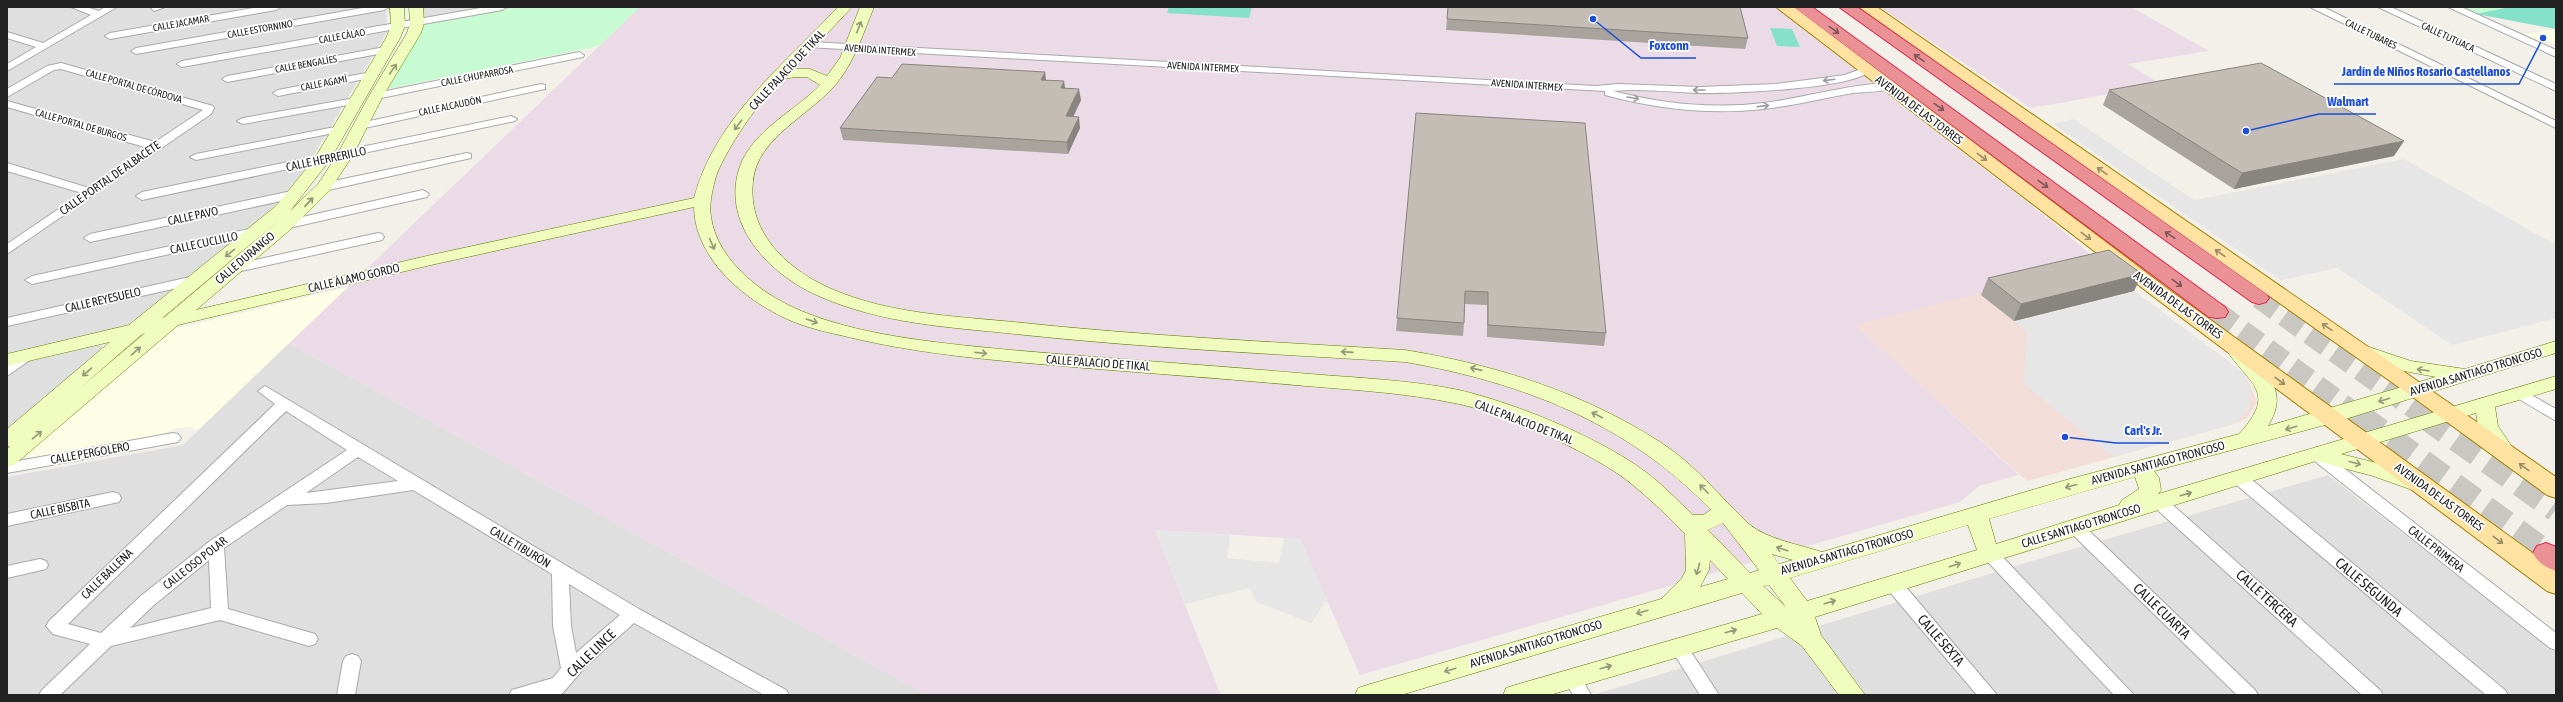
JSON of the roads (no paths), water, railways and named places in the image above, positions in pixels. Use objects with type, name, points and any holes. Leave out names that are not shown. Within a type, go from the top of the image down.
[{"type":"highway","name":"AVENIDA DE LAS TORRES","points":[[1802,7],[2217,312]]},
{"type":"highway","points":[[1847,7],[2259,298]]},
{"type":"highway","points":[[1972,80],[2020,130]]},
{"type":"highway","points":[[2100,186],[2169,217]]},
{"type":"main road","points":[[397,7],[398,26]]},
{"type":"main road","name":"CALLE PALACIO DE TIKAL","points":[[845,7],[811,45],[777,77],[738,124],[714,160],[706,178],[701,201],[710,241],[719,258],[745,285],[767,301],[792,314],[827,326],[950,350],[1334,382],[1416,390],[1459,397],[1503,411],[1549,429],[1600,454],[1638,478],[1692,527],[1746,581],[1790,614]]},
{"type":"main road","points":[[867,7],[852,48],[838,73],[802,109],[764,140],[750,160],[744,176],[743,191],[746,212],[753,233],[766,251],[787,271],[811,287],[835,298],[901,316],[965,324],[1099,337],[1405,356],[1483,371],[1529,385],[1563,399],[1619,427],[1653,447],[1695,480],[1740,527],[1772,574],[1790,614],[1853,695]]},
{"type":"main road","name":"AVENIDA DE LAS TORRES","points":[[1784,7],[2328,417],[2556,584]]},
{"type":"main road","points":[[1867,7],[2418,390],[2556,489]]},
{"type":"main road","name":"CALLE DURANGO","points":[[7,460],[285,225],[324,187],[345,155],[376,96],[404,52],[417,15]]},
{"type":"main road","name":"CALLE DURANGO","points":[[7,440],[134,331],[257,231],[296,194],[322,160],[398,26]]},
{"type":"main road","points":[[777,77],[804,72],[815,73],[828,84]]},
{"type":"main road","name":"CALLE ÁLAMO GORDO","points":[[7,360],[430,260],[701,201]]},
{"type":"main road","points":[[950,350],[965,324]]},
{"type":"main road","points":[[2229,343],[2268,394],[2270,409],[2263,423],[2244,441]]},
{"type":"main road","points":[[2353,345],[2400,366],[2435,372],[2476,374]]},
{"type":"main road","name":"AVENIDA SANTIAGO TRONCOSO","points":[[1367,695],[1746,581],[2140,468],[2328,417],[2476,374],[2556,348]]},
{"type":"main road","points":[[2451,414],[2556,382]]},
{"type":"main road","points":[[2485,404],[2488,427],[2507,454]]},
{"type":"main road","name":"CALLE SANTIAGO TRONCOSO","points":[[1790,614],[1894,585],[2110,516],[2451,414]]},
{"type":"main road","points":[[2317,455],[2378,470],[2427,490]]},
{"type":"main road","points":[[2110,516],[2144,497],[2150,490],[2148,478],[2140,468]]},
{"type":"main road","points":[[1665,605],[1690,586],[1698,573],[1700,561],[1692,527],[1717,517],[1724,510]]},
{"type":"main road","points":[[1976,515],[1982,538],[1990,554]]},
{"type":"main road","points":[[1740,527],[1774,547],[1820,560]]},
{"type":"main road","points":[[1515,695],[1577,686],[1678,646],[1790,614]]},
{"type":"street","points":[[76,7],[99,14]]},
{"type":"street","points":[[7,68],[112,7]]},
{"type":"street","name":"CALLE JACAMAR","points":[[110,36],[276,7]]},
{"type":"street","name":"CALLE ESTORNINO","points":[[136,50],[384,7]]},
{"type":"street","name":"CALLE CÁLAO","points":[[182,64],[398,26],[417,15],[502,7]]},
{"type":"street","name":"CALLE TUBARES","points":[[2315,7],[2554,123]]},
{"type":"street","name":"CALLE TUTUACA","points":[[2383,7],[2556,88]]},
{"type":"street","points":[[2453,7],[2556,54]]},
{"type":"street","points":[[7,35],[43,46]]},
{"type":"street","name":"AVENIDA INTERMEX","points":[[811,45],[1596,90],[1618,87],[1700,90],[1776,87],[1847,78],[1866,70]]},
{"type":"street","name":"CALLE BENGALÍES","points":[[227,79],[384,50]]},
{"type":"street","name":"CALLE CHUPARROSA","points":[[376,96],[579,55]]},
{"type":"street","name":"CALLE PORTAL DE CÓRDOVA","points":[[7,94],[51,68],[61,66],[207,107]]},
{"type":"street","name":"CALLE AGAMÍ","points":[[278,92],[370,75]]},
{"type":"street","name":"CALLE ALCAUDÓN","points":[[360,126],[541,87]]},
{"type":"street","name":"AVENIDA INTERMEX","points":[[1596,90],[1616,96],[1675,105],[1734,108],[1762,106],[1864,88],[1889,87]]},
{"type":"street","points":[[243,121],[355,101]]},
{"type":"street","name":"CALLE PORTAL DE BURGOS","points":[[7,104],[155,146]]},
{"type":"street","name":"CALLE PORTAL DE ALBACETE","points":[[7,250],[155,146],[207,112],[209,108],[207,107]]},
{"type":"street","name":"CALLE HERRERILLO","points":[[142,196],[322,160],[511,119]]},
{"type":"street","points":[[196,157],[340,129]]},
{"type":"street","points":[[324,187],[467,156]]},
{"type":"street","points":[[7,167],[91,192]]},
{"type":"street","name":"CALLE PAVO","points":[[90,238],[296,194]]},
{"type":"street","name":"CALLE CUCLILLO","points":[[32,280],[422,194]]},
{"type":"street","points":[[7,237],[19,241]]},
{"type":"street","points":[[232,269],[378,237]]},
{"type":"street","name":"CALLE REYESUELO","points":[[7,322],[199,279]]},
{"type":"street","points":[[7,371],[28,355]]},
{"type":"street","name":"CALLE TIBURÓN","points":[[265,391],[414,484],[633,614],[780,695]]},
{"type":"street","points":[[2519,393],[2556,416]]},
{"type":"street","name":"CALLE BALLENA","points":[[284,404],[55,626],[59,629],[104,641],[220,613],[309,639]]},
{"type":"street","name":"CALLE PERGOLERO","points":[[7,468],[173,438]]},
{"type":"street","name":"CALLE OSO POLAR","points":[[48,695],[148,600],[216,545],[358,450]]},
{"type":"street","name":"CALLE PRIMERA","points":[[2317,455],[2556,643]]},
{"type":"street","name":"CALLE SEGUNDA","points":[[2239,478],[2500,695]]},
{"type":"street","points":[[280,501],[326,497],[414,484]]},
{"type":"street","name":"CALLE BISBITA","points":[[7,520],[113,498]]},
{"type":"street","name":"CALLE TERCERA","points":[[2159,502],[2374,695]]},
{"type":"street","name":"CALLE CUARTA","points":[[2075,527],[2249,695]]},
{"type":"street","points":[[216,545],[220,613]]},
{"type":"street","points":[[1990,554],[2125,695]]},
{"type":"street","points":[[7,572],[40,565]]},
{"type":"street","points":[[518,695],[560,683],[562,626],[560,570]]},
{"type":"street","name":"CALLE SEXTA","points":[[1894,585],[1988,695]]},
{"type":"street","name":"CALLE LINCE","points":[[560,683],[599,643],[633,614]]},
{"type":"street","points":[[1678,646],[1710,695]]},
{"type":"street","points":[[346,695],[352,661]]},
{"type":"tunnel","points":[[2259,298],[2426,417]]},
{"type":"tunnel","points":[[2217,312],[2360,417]]},
{"type":"tunnel","points":[[2359,416],[2546,553]]},
{"type":"tunnel","points":[[2425,416],[2556,509]]},
{"type":"place","name":"Foxconn","points":[[1593,19]]},
{"type":"place","name":"Jardín de Niños Rosario Castellanos","points":[[2543,38]]},
{"type":"place","name":"Walmart","points":[[2246,131]]},
{"type":"place","name":"Carl's Jr.","points":[[2065,437]]}]
